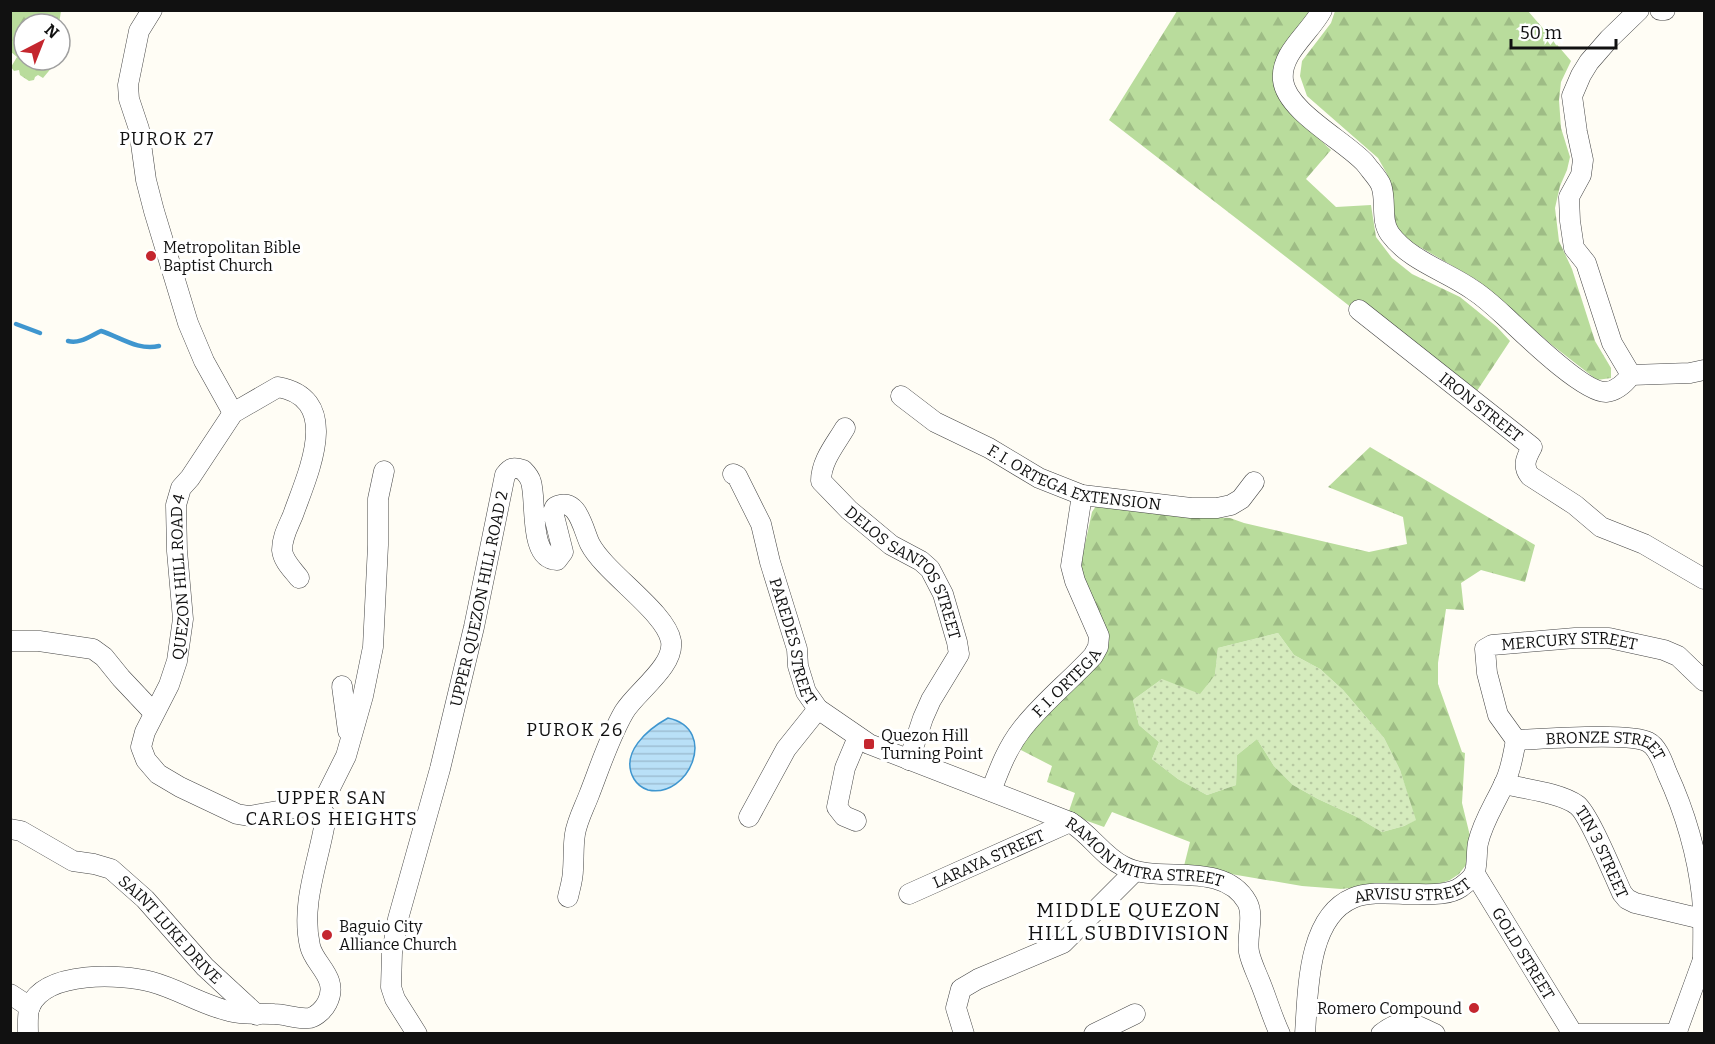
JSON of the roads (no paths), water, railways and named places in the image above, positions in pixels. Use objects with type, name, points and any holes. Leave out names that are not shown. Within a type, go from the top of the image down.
[{"type":"street","points":[[152,10],[139,31],[128,85],[129,99],[139,129],[154,211],[188,323],[204,361],[233,412]]},
{"type":"street","points":[[1322,10],[1288,55],[1284,66],[1283,82],[1295,103],[1330,136],[1363,161],[1372,173],[1381,186],[1388,232],[1404,250],[1474,290],[1545,353],[1589,387],[1605,392],[1624,385],[1631,375]]},
{"type":"street","points":[[1631,375],[1612,343],[1586,263],[1574,248],[1569,197],[1581,175],[1583,160],[1576,132],[1572,96],[1589,62],[1639,10]]},
{"type":"street","points":[[1660,10],[1665,10]]},
{"type":"street","name":"IRON STREET","points":[[1359,310],[1532,447],[1525,463],[1525,470],[1530,476],[1575,505],[1601,527],[1644,544],[1704,579]]},
{"type":"street","points":[[1631,375],[1704,370]]},
{"type":"street","name":"QUEZON HILL ROAD 4","points":[[299,578],[283,557],[282,548],[285,532],[315,448],[317,427],[313,410],[303,398],[290,389],[278,387],[233,412],[181,488],[176,505],[177,551],[183,619],[177,661],[169,685],[145,732],[141,747],[146,760],[158,774],[237,814],[249,816],[313,805],[320,808]]},
{"type":"street","name":"F. I. ORTEGA EXTENSION","points":[[901,396],[935,422],[989,448],[1039,478],[1082,495],[1191,508],[1217,508],[1231,505],[1241,499],[1254,482]]},
{"type":"street","name":"DELOS SANTOS STREET","points":[[845,428],[824,462],[821,481],[849,510],[891,545],[921,561],[930,569],[944,594],[957,642],[959,654],[931,700],[909,760]]},
{"type":"street","name":"UPPER QUEZON HILL ROAD 2","points":[[417,1034],[395,999],[391,987],[392,953],[398,919],[440,769],[474,627],[505,475],[514,467],[523,470],[532,483],[534,520],[544,556],[557,560],[563,552],[553,512],[555,507],[562,504],[567,505],[579,515],[591,546],[617,577],[658,618],[667,631],[671,643],[669,656],[659,671],[627,707],[614,728],[575,832],[573,870],[568,897]]},
{"type":"street","points":[[28,1034],[30,1007],[44,991],[56,984],[106,976],[153,983],[228,1011],[257,1015],[273,1014],[310,1018],[320,1012],[327,1003],[330,992],[327,975],[311,949],[307,912],[326,816],[320,808],[346,756],[363,696],[373,647],[378,499],[384,471]]},
{"type":"street","name":"PAREDES STREET","points":[[733,474],[737,476],[760,524],[797,649],[798,666],[806,692],[818,709],[858,737],[869,744],[909,760]]},
{"type":"street","name":"F. I. ORTEGA","points":[[991,791],[1004,759],[1022,729],[1046,702],[1094,656],[1098,647],[1099,636],[1075,581],[1071,566],[1082,495]]},
{"type":"street","name":"MERCURY STREET","points":[[1516,740],[1498,715],[1487,673],[1485,649],[1492,645],[1575,638],[1608,638],[1664,650],[1678,656],[1704,681]]},
{"type":"street","points":[[10,641],[39,641],[93,649],[104,657],[154,713]]},
{"type":"street","points":[[342,686],[348,718],[349,746]]},
{"type":"street","points":[[749,817],[786,749],[818,709]]},
{"type":"street","points":[[856,821],[844,816],[837,807],[846,768],[858,737]]},
{"type":"street","name":"BRONZE STREET","points":[[1516,740],[1633,739],[1648,742],[1654,748],[1674,789],[1695,851],[1702,898],[1704,959]]},
{"type":"street","name":"ARVISU STREET","points":[[1305,1034],[1308,993],[1315,950],[1325,922],[1353,898],[1371,895],[1440,894],[1458,889],[1475,874],[1478,844],[1484,824],[1504,784],[1516,740]]},
{"type":"street","name":"RAMON MITRA STREET","points":[[909,760],[1070,822],[1083,830],[1112,859],[1135,871],[1200,876],[1230,885],[1240,893],[1250,911],[1249,952],[1271,1016],[1280,1034]]},
{"type":"street","name":"TIN 3 STREET","points":[[1504,784],[1567,799],[1579,806],[1587,818],[1622,893],[1628,899],[1635,903],[1702,919]]},
{"type":"street","name":"LARAYA STREET","points":[[909,894],[1070,822]]},
{"type":"street","name":"SAINT LUKE DRIVE","points":[[10,829],[21,831],[73,861],[111,869],[145,899],[205,968],[257,1015]]},
{"type":"street","points":[[964,1034],[956,1008],[961,989],[978,979],[1063,943],[1135,871]]},
{"type":"street","name":"GOLD STREET","points":[[1475,874],[1572,1033],[1677,1033]]},
{"type":"street","points":[[1677,1033],[1704,959]]},
{"type":"street","points":[[10,994],[30,1007]]},
{"type":"street","points":[[1094,1034],[1135,1014]]},
{"type":"street","points":[[1381,1034],[1400,1023],[1412,1023],[1435,1034]]},
{"type":"water","points":[[668,718],[683,725],[692,735],[695,748],[692,762],[686,774],[676,784],[663,790],[648,790],[634,779],[630,769],[630,760],[644,735]]},
{"type":"waterway","points":[[16,324],[40,333]]},
{"type":"waterway","points":[[68,341],[81,340],[101,331],[136,345],[159,346]]},
{"type":"place","name":"Metropolitan Bible Baptist Church","points":[[151,256]]},
{"type":"place","name":"Quezon Hill Turning Point","points":[[869,744]]},
{"type":"place","name":"Baguio City Alliance Church","points":[[327,935]]},
{"type":"place","name":"Romero Compound","points":[[1474,1008]]},
{"type":"district","name":"PUROK 27","points":[[167,139]]},
{"type":"district","name":"PUROK 26","points":[[575,730]]},
{"type":"district","name":"UPPER SAN CARLOS HEIGHTS","points":[[332,808]]},
{"type":"district","name":"MIDDLE QUEZON HILL SUBDIVISION","points":[[1129,922]]}]
